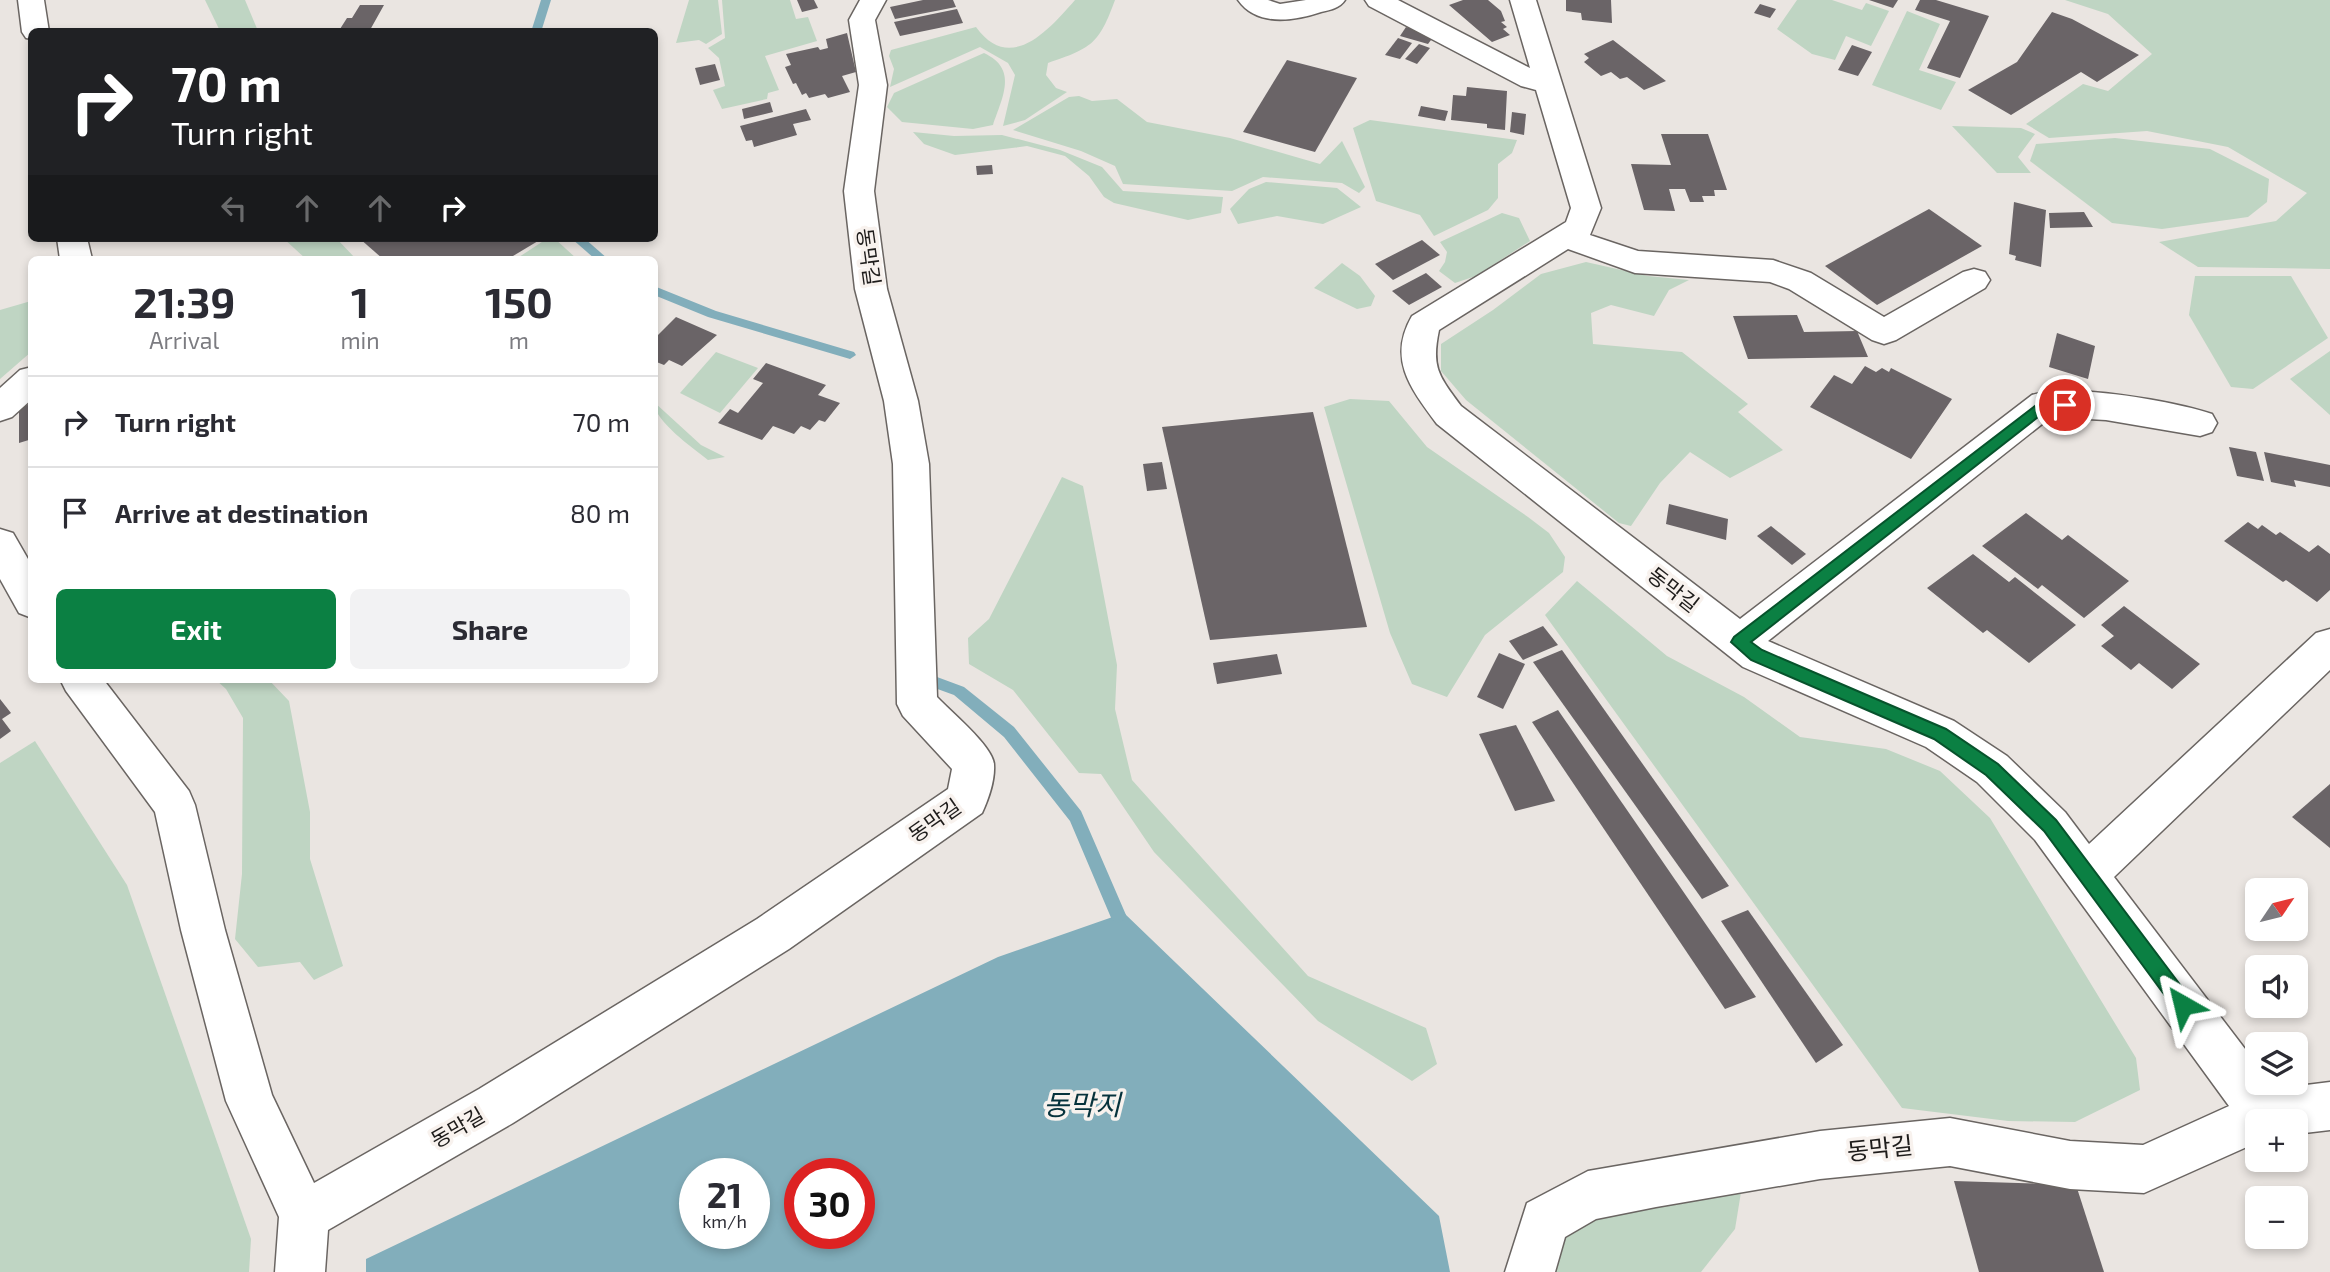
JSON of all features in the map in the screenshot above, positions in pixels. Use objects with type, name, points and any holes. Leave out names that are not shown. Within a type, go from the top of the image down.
[{"type":"street","points":[[31,0],[35,28]]},
{"type":"street","name":"동막길","points":[[304,1216],[496,1106],[773,934],[967,800],[974,763],[917,704],[911,464],[901,401],[871,289],[859,191],[873,85],[862,20],[873,0]]},
{"type":"street","points":[[1251,0],[1261,9],[1290,14],[1332,0]]},
{"type":"street","points":[[1378,0],[1519,74],[1549,85]]},
{"type":"street","name":"동막길","points":[[1523,0],[1586,208],[1579,228],[1424,324],[1418,349],[1417,372],[1449,415],[1757,655],[1940,734],[1992,769],[2050,826],[2260,1109]]},
{"type":"street","points":[[1565,237],[1635,262],[1773,271],[1800,281],[1884,332],[1974,280]]},
{"type":"street","points":[[0,408],[28,383]]},
{"type":"street","points":[[1739,642],[2044,404],[2106,407],[2200,423]]},
{"type":"street","points":[[0,544],[28,596]]},
{"type":"street","points":[[2087,874],[2330,645]]},
{"type":"street","points":[[83,683],[174,804],[203,930],[250,1101],[304,1216],[300,1272]]},
{"type":"street","name":"동막길","points":[[2305,1109],[2330,1106]]},
{"type":"street","name":"동막길","points":[[1530,1272],[1545,1221],[1588,1196],[1819,1156],[1950,1142],[2070,1165],[2144,1169],[2245,1123]]},
{"type":"green space","points":[[205,0],[245,0],[257,28],[219,28]]},
{"type":"green space","points":[[689,0],[718,0],[722,34],[706,44],[699,40],[676,43]]},
{"type":"green space","points":[[722,0],[790,0],[796,19],[808,17],[817,41],[765,56],[779,90],[768,93],[767,99],[722,109],[713,90],[725,86],[719,58],[708,48],[725,38]]},
{"type":"green space","points":[[1075,0],[1115,0],[1104,26],[1092,42],[1075,53],[1048,63],[1046,75],[1056,88],[1067,92],[1025,120],[1003,126],[1015,75],[1008,63],[980,47],[890,87],[894,69],[889,56],[891,50],[976,27],[989,41],[1002,47],[1015,47],[1041,35]]},
{"type":"green space","points":[[1797,0],[1832,0],[1862,10],[1866,3],[1889,11],[1871,46],[1846,36],[1835,60],[1812,54],[1777,29]]},
{"type":"green space","points":[[2065,0],[2330,0],[2330,269],[2198,267],[2159,242],[2276,221],[2307,193],[2228,147],[2147,131],[2049,138],[2026,124],[2083,84],[2108,91],[2152,54],[2108,14]]},
{"type":"green space","points":[[1907,11],[1940,24],[1919,70],[1956,82],[1941,110],[1872,85]]},
{"type":"green space","points":[[984,53],[995,59],[1004,75],[1004,94],[993,125],[973,129],[902,122],[887,107],[894,93]]},
{"type":"green space","points":[[1079,96],[1092,101],[1117,99],[1147,122],[1230,138],[1320,164],[1342,141],[1365,187],[1359,193],[1342,183],[1263,177],[1232,191],[1123,184],[1115,166],[1081,151],[1013,130],[1069,97]]},
{"type":"green space","points":[[1370,120],[1517,140],[1512,153],[1498,164],[1498,198],[1488,210],[1434,236],[1420,215],[1376,201],[1353,128]]},
{"type":"green space","points":[[1952,126],[2021,128],[2035,134],[2018,157],[2031,173],[1997,173]]},
{"type":"green space","points":[[913,132],[954,136],[1002,135],[1060,150],[1102,167],[1123,191],[1223,197],[1221,213],[1188,220],[1114,203],[1104,197],[1089,176],[1065,156],[1027,146],[955,155],[924,144]]},
{"type":"green space","points":[[2115,138],[2210,149],[2269,179],[2267,202],[2248,217],[2162,229],[2112,223],[2030,161],[2036,144]]},
{"type":"green space","points":[[1266,182],[1337,188],[1361,207],[1323,224],[1277,216],[1238,224],[1230,209],[1249,189]]},
{"type":"green space","points":[[1502,213],[1519,218],[1530,241],[1476,276],[1455,283],[1439,271],[1447,252],[1440,242]]},
{"type":"green space","points":[[287,242],[340,242],[353,256],[303,256]]},
{"type":"green space","points":[[542,242],[558,242],[574,256],[521,256]]},
{"type":"green space","points":[[1586,262],[1648,276],[1689,280],[1669,290],[1654,316],[1611,305],[1591,313],[1593,344],[1682,352],[1748,404],[1738,412],[1783,450],[1730,478],[1690,452],[1660,483],[1631,526],[1619,523],[1466,400],[1441,371],[1441,344],[1541,274]]},
{"type":"green space","points":[[1342,263],[1360,276],[1375,296],[1371,306],[1357,309],[1314,288]]},
{"type":"green space","points":[[2195,276],[2291,276],[2328,338],[2253,389],[2231,387],[2189,315]]},
{"type":"green space","points":[[28,302],[28,355],[0,379],[0,310]]},
{"type":"green space","points":[[2330,351],[2330,415],[2290,379]]},
{"type":"green space","points":[[716,352],[758,368],[720,413],[680,393]]},
{"type":"green space","points":[[1350,399],[1389,401],[1427,447],[1549,533],[1565,557],[1563,572],[1485,635],[1447,697],[1412,684],[1390,633],[1324,407]]},
{"type":"green space","points":[[658,406],[701,445],[725,457],[708,460],[660,417]]},
{"type":"green space","points":[[1062,477],[1083,486],[1117,665],[1115,709],[1132,780],[1308,976],[1426,1028],[1437,1064],[1412,1081],[1318,1021],[1154,852],[1101,774],[1079,773],[1013,690],[969,664],[968,638],[989,619]]},
{"type":"green space","points":[[1577,581],[1667,656],[1744,697],[1800,737],[1886,749],[1940,771],[1990,818],[2136,1058],[2140,1090],[2075,1122],[2008,1121],[1902,1108],[1545,615]]},
{"type":"green space","points":[[219,683],[272,683],[289,701],[310,812],[310,859],[343,966],[314,980],[300,962],[258,967],[235,939],[242,874],[243,718],[226,689]]},
{"type":"green space","points":[[35,741],[127,885],[251,1239],[249,1272],[0,1272],[0,763]]},
{"type":"green space","points":[[1743,1180],[1735,1229],[1701,1272],[1549,1272],[1553,1245],[1592,1211]]},
{"type":"water","name":"동막지","points":[[1124,913],[1439,1216],[1450,1272],[366,1272],[366,1259],[998,957]]},
{"type":"building","points":[[797,0],[814,0],[818,8],[802,12]]},
{"type":"building","points":[[923,0],[953,0],[956,7],[895,19],[890,7]]},
{"type":"building","points":[[1463,0],[1488,0],[1501,11],[1505,21],[1501,22],[1507,27],[1503,29],[1510,35],[1492,42],[1449,5]]},
{"type":"building","points":[[1566,0],[1611,0],[1612,23],[1582,20],[1581,13],[1566,11]]},
{"type":"building","points":[[1869,0],[1898,0],[1893,8]]},
{"type":"building","points":[[1920,0],[1936,0],[1989,16],[1960,78],[1927,68],[1950,21],[1915,10]]},
{"type":"building","points":[[1760,4],[1776,9],[1770,18],[1754,13]]},
{"type":"building","points":[[360,5],[384,5],[371,28],[341,28],[347,18],[352,18]]},
{"type":"building","points":[[957,9],[963,23],[900,36],[894,22]]},
{"type":"building","points":[[2052,12],[2072,19],[2139,55],[2097,82],[2081,72],[2011,115],[1968,90],[2017,62]]},
{"type":"building","points":[[1406,27],[1434,36],[1428,44],[1400,36]]},
{"type":"building","points":[[847,33],[856,72],[842,76],[850,92],[828,98],[825,94],[809,98],[806,93],[802,95],[785,67],[791,65],[786,54],[818,47],[820,50],[828,48],[826,39]]},
{"type":"building","points":[[1398,38],[1412,43],[1400,59],[1385,55]]},
{"type":"building","points":[[1613,40],[1666,81],[1644,90],[1627,77],[1620,79],[1611,72],[1601,76],[1584,62],[1589,58],[1584,54]]},
{"type":"building","points":[[1419,44],[1430,48],[1417,64],[1405,59]]},
{"type":"building","points":[[1852,45],[1872,52],[1858,76],[1838,70]]},
{"type":"building","points":[[1287,60],[1357,78],[1315,152],[1243,132]]},
{"type":"building","points":[[715,64],[720,80],[700,85],[695,68]]},
{"type":"building","points":[[1467,87],[1507,91],[1505,130],[1487,128],[1487,124],[1451,120],[1453,95],[1466,96]]},
{"type":"building","points":[[770,102],[773,112],[744,119],[742,109]]},
{"type":"building","points":[[1421,106],[1448,111],[1445,121],[1418,116]]},
{"type":"building","points":[[806,109],[811,120],[793,124],[797,135],[754,147],[752,140],[746,141],[740,126]]},
{"type":"building","points":[[1512,112],[1526,114],[1524,135],[1510,132]]},
{"type":"building","points":[[1661,134],[1708,134],[1727,190],[1714,190],[1715,196],[1702,196],[1704,202],[1690,202],[1685,189],[1669,189],[1675,211],[1644,210],[1631,164],[1671,165]]},
{"type":"building","points":[[992,165],[993,174],[977,175],[976,166]]},
{"type":"building","points":[[2014,202],[2046,210],[2041,267],[2015,260],[2016,256],[2009,254]]},
{"type":"building","points":[[1929,209],[1982,246],[1877,305],[1825,266]]},
{"type":"building","points":[[2084,212],[2093,227],[2050,228],[2049,213]]},
{"type":"building","points":[[1422,240],[1440,255],[1393,280],[1375,264]]},
{"type":"building","points":[[364,242],[536,242],[513,256],[380,256]]},
{"type":"building","points":[[1426,273],[1442,287],[1409,305],[1392,291]]},
{"type":"building","points":[[1797,315],[1804,332],[1857,331],[1868,357],[1748,359],[1733,316]]},
{"type":"building","points":[[676,317],[717,335],[682,366],[669,360],[664,365],[658,363],[658,335]]},
{"type":"building","points":[[2057,333],[2095,346],[2088,379],[2049,367]]},
{"type":"building","points":[[766,363],[826,385],[818,395],[840,403],[825,422],[819,420],[810,430],[801,426],[794,434],[773,426],[762,440],[718,423],[730,409],[738,413],[763,383],[753,379]]},
{"type":"building","points":[[1865,366],[1876,372],[1882,368],[1889,372],[1891,368],[1952,399],[1911,459],[1810,407],[1834,375],[1852,384]]},
{"type":"building","points":[[28,405],[28,440],[19,443],[19,407]]},
{"type":"building","points":[[1313,412],[1367,627],[1210,640],[1162,427]]},
{"type":"building","points":[[2229,447],[2256,452],[2264,481],[2237,476]]},
{"type":"building","points":[[2264,452],[2330,465],[2330,487],[2294,480],[2296,487],[2271,482]]},
{"type":"building","points":[[1162,462],[1167,489],[1147,491],[1143,464]]},
{"type":"building","points":[[1669,504],[1728,519],[1726,540],[1666,524]]},
{"type":"building","points":[[2026,513],[2062,540],[2068,535],[2129,581],[2084,618],[2042,585],[2038,589],[1982,546]]},
{"type":"building","points":[[2248,522],[2258,529],[2262,525],[2276,535],[2280,532],[2309,552],[2318,545],[2330,554],[2330,590],[2317,602],[2224,541]]},
{"type":"building","points":[[1771,526],[1806,554],[1792,565],[1757,536]]},
{"type":"building","points":[[1973,554],[2009,582],[2015,577],[2076,625],[2029,663],[1987,630],[1983,633],[1927,588]]},
{"type":"building","points":[[2124,606],[2200,664],[2172,689],[2139,663],[2131,670],[2101,646],[2114,636],[2101,625]]},
{"type":"building","points":[[1543,626],[1558,645],[1523,660],[1509,641]]},
{"type":"building","points":[[1562,650],[1729,886],[1702,899],[1533,662]]},
{"type":"building","points":[[1499,653],[1525,664],[1503,709],[1477,697]]},
{"type":"building","points":[[1277,654],[1282,674],[1217,684],[1213,663]]},
{"type":"building","points":[[0,699],[11,713],[2,719],[11,731],[0,739]]},
{"type":"building","points":[[1558,710],[1756,997],[1725,1009],[1532,722]]},
{"type":"building","points":[[1516,725],[1555,801],[1515,811],[1479,734]]},
{"type":"building","points":[[2330,784],[2330,848],[2292,817]]},
{"type":"building","points":[[1748,910],[1843,1045],[1816,1063],[1721,921]]},
{"type":"building","points":[[1954,1181],[2076,1185],[2104,1272],[1979,1272]]},
{"type":"waterway","points":[[537,28],[546,0]]},
{"type":"waterway","points":[[582,242],[598,256]]},
{"type":"waterway","points":[[658,292],[712,314],[850,355]]},
{"type":"waterway","points":[[937,683],[959,691],[1009,732],[1076,816],[1118,915]]},
{"type":"route","points":[[2065,405],[2044,404],[1739,642],[1757,655],[1940,734],[1992,769],[2050,826],[2183,1005]]}]
